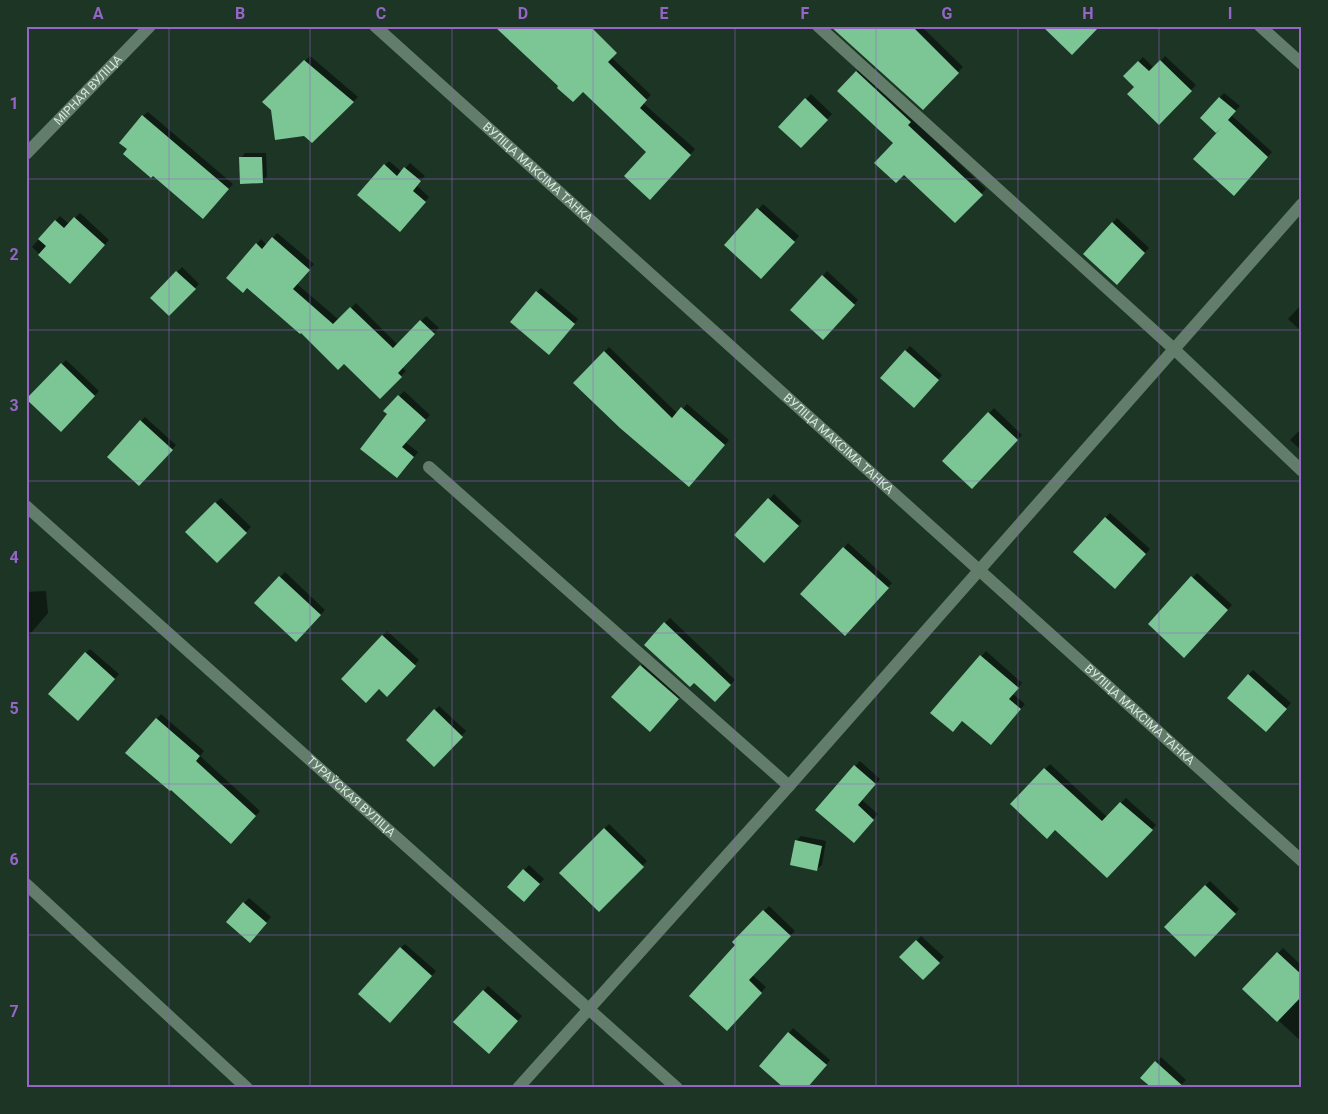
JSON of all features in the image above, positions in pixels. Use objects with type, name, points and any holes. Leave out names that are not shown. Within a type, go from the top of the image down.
[{"type":"street","name":"МІРНАЯ ВУЛІЦА","points":[[26,154],[150,26]]},
{"type":"street","name":"ВУЛІЦА МАКСІМА ТАНКА","points":[[375,26],[1302,861]]},
{"type":"street","points":[[818,26],[1174,349],[1302,471]]},
{"type":"street","points":[[1260,26],[1302,64]]},
{"type":"street","points":[[518,1088],[980,570],[1302,204]]},
{"type":"street","points":[[429,467],[788,786]]},
{"type":"street","name":"ТУРАЎСКАЯ ВУЛІЦА","points":[[26,506],[677,1088]]},
{"type":"street","points":[[26,884],[247,1088]]},
{"type":"building","points":[[494,26],[590,26],[617,53],[608,62],[647,100],[640,108],[691,155],[650,200],[624,176],[646,152],[583,92],[573,102]]},
{"type":"building","points":[[830,26],[912,26],[959,73],[923,110]]},
{"type":"building","points":[[1042,26],[1100,26],[1072,55]]},
{"type":"building","points":[[304,60],[354,102],[312,143],[304,136],[275,140],[271,110],[262,102]]},
{"type":"building","points":[[1160,60],[1192,91],[1159,125],[1127,94],[1134,87],[1123,76],[1138,61],[1149,71]]},
{"type":"building","points":[[856,71],[911,122],[908,125],[983,195],[955,223],[904,175],[896,183],[874,163],[893,143],[837,91]]},
{"type":"building","points":[[1219,97],[1236,111],[1228,120],[1268,157],[1234,196],[1193,159],[1221,128],[1216,133],[1200,118]]},
{"type":"building","points":[[805,98],[828,120],[801,148],[778,127]]},
{"type":"building","points":[[142,115],[229,189],[203,219],[153,176],[151,178],[123,154],[127,149],[119,143]]},
{"type":"building","points":[[239,157],[262,157],[263,183],[240,184]]},
{"type":"building","points":[[384,164],[397,176],[404,167],[421,181],[413,191],[426,202],[400,232],[357,195]]},
{"type":"building","points":[[757,208],[795,242],[761,279],[724,245]]},
{"type":"building","points":[[74,217],[105,245],[70,284],[38,255],[46,246],[38,239],[55,220],[64,228]]},
{"type":"building","points":[[1112,222],[1145,253],[1117,285],[1083,254]]},
{"type":"building","points":[[272,237],[310,270],[293,289],[333,324],[350,307],[393,348],[420,320],[435,334],[398,373],[402,377],[380,399],[344,364],[338,370],[301,333],[247,288],[243,293],[226,278],[256,243],[262,249]]},
{"type":"building","points":[[176,271],[196,289],[169,316],[150,298]]},
{"type":"building","points":[[822,275],[855,305],[823,340],[790,310]]},
{"type":"building","points":[[536,291],[575,324],[549,355],[510,322]]},
{"type":"building","points":[[905,350],[939,380],[914,408],[880,378]]},
{"type":"building","points":[[604,351],[672,418],[681,407],[725,445],[689,487],[620,428],[573,383]]},
{"type":"building","points":[[61,363],[95,396],[61,432],[26,399]]},
{"type":"building","points":[[398,395],[426,420],[402,447],[414,457],[397,478],[360,449],[387,414],[383,411]]},
{"type":"building","points":[[988,412],[1018,440],[972,489],[942,461]]},
{"type":"building","points":[[140,420],[173,450],[139,486],[107,457]]},
{"type":"building","points":[[768,498],[799,526],[764,563],[734,535]]},
{"type":"building","points":[[215,502],[247,533],[217,563],[185,532]]},
{"type":"building","points":[[1105,517],[1146,554],[1115,589],[1073,552]]},
{"type":"building","points":[[843,547],[889,588],[845,636],[800,594]]},
{"type":"building","points":[[279,576],[321,615],[296,642],[254,603]]},
{"type":"building","points":[[1191,576],[1228,610],[1184,658],[1148,624]]},
{"type":"building","points":[[664,622],[731,685],[715,702],[694,683],[690,687],[644,645]]},
{"type":"building","points":[[382,635],[416,666],[387,697],[379,689],[366,703],[341,679]]},
{"type":"building","points":[[85,652],[115,679],[78,721],[48,694]]},
{"type":"building","points":[[980,655],[1019,688],[1009,699],[1021,709],[991,745],[962,721],[953,732],[930,713]]},
{"type":"building","points":[[640,665],[679,699],[650,732],[611,697]]},
{"type":"building","points":[[1248,674],[1287,709],[1266,732],[1227,698]]},
{"type":"building","points":[[434,709],[463,737],[434,767],[406,740]]},
{"type":"building","points":[[156,718],[200,756],[196,761],[256,816],[231,844],[171,790],[125,753]]},
{"type":"building","points":[[854,765],[876,784],[858,805],[874,820],[854,843],[815,810]]},
{"type":"building","points":[[1044,768],[1102,821],[1120,802],[1153,830],[1107,878],[1055,830],[1047,839],[1010,804]]},
{"type":"building","points":[[604,828],[644,867],[599,912],[559,873]]},
{"type":"building","points":[[795,840],[822,846],[817,871],[790,865]]},
{"type":"building","points":[[523,869],[540,884],[524,902],[507,887]]},
{"type":"building","points":[[1205,885],[1236,914],[1195,957],[1164,927]]},
{"type":"building","points":[[243,902],[267,923],[250,943],[226,922]]},
{"type":"building","points":[[763,910],[791,936],[749,980],[762,993],[727,1031],[689,996],[735,945],[732,942]]},
{"type":"building","points":[[916,940],[940,963],[923,980],[899,957]]},
{"type":"building","points":[[400,947],[432,976],[390,1023],[358,994]]},
{"type":"building","points":[[1277,952],[1302,975],[1302,996],[1277,1022],[1242,989]]},
{"type":"building","points":[[483,990],[518,1021],[489,1054],[453,1022]]},
{"type":"building","points":[[788,1032],[827,1065],[807,1088],[784,1088],[759,1066]]},
{"type":"building","points":[[1155,1061],[1185,1088],[1152,1088],[1140,1078]]}]
